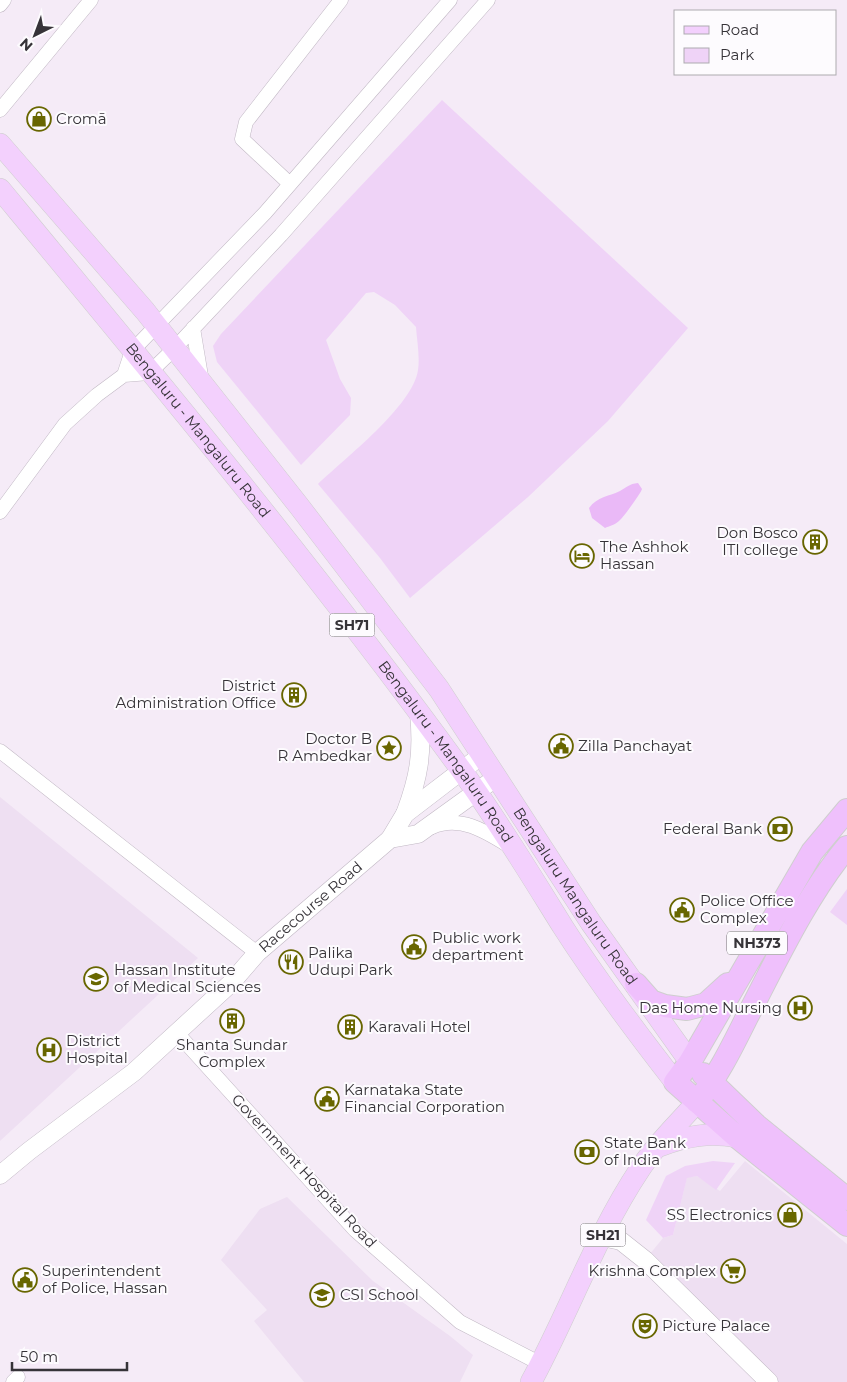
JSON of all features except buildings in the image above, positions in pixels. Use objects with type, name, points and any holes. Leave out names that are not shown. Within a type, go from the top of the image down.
[{"type":"highway","name":"NH373","points":[[675,1082],[690,1062],[746,962],[812,852],[847,810]]},
{"type":"highway","name":"NH373","points":[[697,1102],[712,1083],[775,963],[832,865],[847,847]]},
{"type":"highway","points":[[636,984],[651,1000],[665,1006],[687,1009],[706,1004],[714,998],[746,962]]},
{"type":"highway","name":"SH71","points":[[690,1062],[712,1083]]},
{"type":"highway","name":"Bengaluru - Mangaluru Road","points":[[675,1082],[737,1137],[847,1225]]},
{"type":"highway","points":[[712,1083],[756,1125],[847,1200]]},
{"type":"main road","name":"Bengaluru - Mangaluru Road","points":[[0,144],[156,326],[299,506],[439,690],[497,777]]},
{"type":"main road","name":"Bengaluru - Mangaluru Road","points":[[0,189],[276,525],[419,713],[476,790],[565,930],[647,1046],[675,1082]]},
{"type":"main road","points":[[276,525],[299,506]]},
{"type":"main road","name":"Bengaluru Mangaluru Road","points":[[497,777],[591,923],[690,1062]]},
{"type":"main road","name":"SH21","points":[[536,1373],[602,1237],[640,1169],[697,1102]]},
{"type":"main road","points":[[657,1147],[685,1137],[703,1134],[737,1137]]},
{"type":"street","points":[[0,5],[4,0]]},
{"type":"street","points":[[0,110],[91,0]]},
{"type":"street","points":[[290,184],[242,139],[246,122],[342,0]]},
{"type":"street","points":[[124,375],[132,351],[290,184],[450,0]]},
{"type":"street","points":[[0,512],[64,424],[97,395],[124,375],[149,372],[174,349],[281,235],[488,0]]},
{"type":"street","points":[[193,328],[199,370],[204,386]]},
{"type":"street","points":[[390,839],[405,814],[417,782],[422,751],[419,713]]},
{"type":"street","points":[[0,750],[258,953]]},
{"type":"street","points":[[405,814],[482,755]]},
{"type":"street","points":[[418,834],[476,790],[497,777]]},
{"type":"street","points":[[390,839],[418,834],[450,822],[481,829],[515,850]]},
{"type":"street","name":"Racecourse Road","points":[[0,1175],[134,1072],[232,983],[258,953],[390,839]]},
{"type":"street","name":"Government Hospital Road","points":[[177,1032],[355,1230],[460,1322],[536,1373]]},
{"type":"street","points":[[602,1237],[621,1241],[645,1260],[769,1382]]},
{"type":"shaded area","points":[[638,483],[642,489],[621,519],[605,528],[592,518],[589,508],[592,504],[603,497]]},
{"type":"shaded area","name":"District Hospital","points":[[0,797],[198,958],[0,1141]]},
{"type":"shaded area","points":[[745,1161],[847,1244],[847,1382],[769,1382],[645,1260],[663,1238],[673,1235],[687,1177],[697,1176],[720,1191]]},
{"type":"shaded area","name":"CSI School","points":[[287,1197],[373,1281],[450,1336],[473,1355],[460,1382],[304,1382],[254,1321],[267,1310],[221,1260],[260,1209]]},
{"type":"green space","points":[[442,100],[688,328],[608,421],[528,497],[410,598],[380,558],[318,484],[376,431],[404,399],[413,384],[418,370],[419,354],[416,327],[395,305],[374,292],[366,293],[326,340],[340,379],[351,398],[350,415],[301,465],[217,362],[213,346],[221,334]]},
{"type":"green space","points":[[847,889],[847,925],[830,912]]},
{"type":"green space","points":[[713,1161],[735,1163],[716,1190],[697,1176],[687,1178],[673,1235],[663,1238],[646,1220],[666,1176],[685,1166]]},
{"type":"place","name":"Cromā","points":[[39,119]]},
{"type":"place","name":"Don Bosco ITI college","points":[[815,542]]},
{"type":"place","name":"The Ashhok Hassan","points":[[582,556]]},
{"type":"place","name":"District Administration Office","points":[[294,695]]},
{"type":"place","name":"Zilla Panchayat","points":[[561,746]]},
{"type":"place","name":"Doctor B R Ambedkar","points":[[389,748]]},
{"type":"place","name":"Federal Bank","points":[[780,829]]},
{"type":"place","name":"Police Office Complex","points":[[682,910]]},
{"type":"place","name":"Public work department","points":[[414,947]]},
{"type":"place","name":"Palika Udupi Park","points":[[291,962]]},
{"type":"place","name":"Hassan Institute of Medical Sciences","points":[[96,979]]},
{"type":"place","name":"Das Home Nursing","points":[[800,1008]]},
{"type":"place","name":"Shanta Sundar Complex","points":[[232,1021]]},
{"type":"place","name":"Karavali Hotel","points":[[350,1027]]},
{"type":"place","name":"District Hospital","points":[[49,1050]]},
{"type":"place","name":"Karnataka State Financial Corporation","points":[[327,1099]]},
{"type":"place","name":"State Bank of India","points":[[587,1152]]},
{"type":"place","name":"SS Electronics","points":[[790,1215]]},
{"type":"place","name":"Krishna Complex","points":[[733,1271]]},
{"type":"place","name":"Superintendent of Police, Hassan","points":[[25,1280]]},
{"type":"place","name":"CSI School","points":[[322,1295]]},
{"type":"place","name":"Picture Palace","points":[[645,1326]]}]
